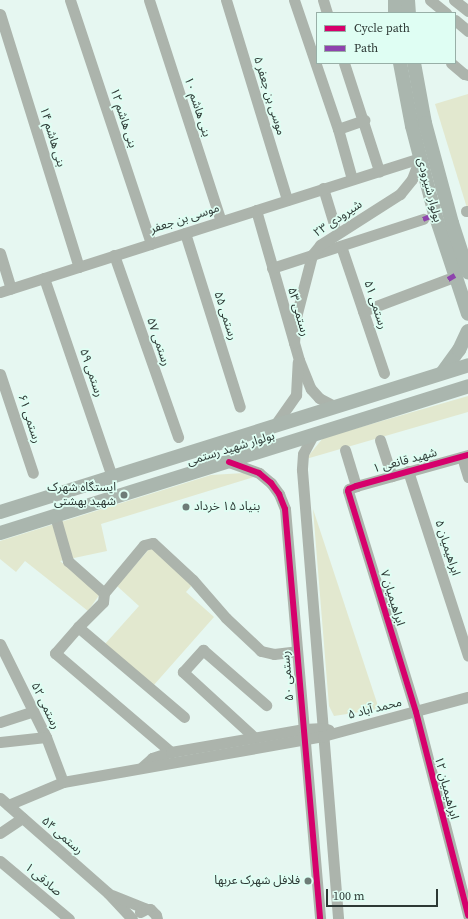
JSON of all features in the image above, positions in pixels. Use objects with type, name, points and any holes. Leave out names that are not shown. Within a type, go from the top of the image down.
[{"type":"main road","points":[[395,0],[395,12]]},
{"type":"main road","points":[[408,0],[409,12]]},
{"type":"main road","name":"بولوار شیرودی","points":[[400,64],[420,158],[435,214],[468,314]]},
{"type":"main road","name":"بولوار شیرودی","points":[[414,64],[425,123],[452,223],[468,272]]},
{"type":"main road","points":[[462,388],[459,378],[448,371],[468,331]]},
{"type":"main road","name":"بولوار شهید رستمی","points":[[0,512],[468,364]]},
{"type":"main road","name":"بولوار شهید رستمی","points":[[0,533],[462,388]]},
{"type":"street","name":"بنی هاشم ۱۲","points":[[70,0],[150,244]]},
{"type":"street","name":"بنی هاشم ۱۰","points":[[149,0],[220,221]]},
{"type":"street","name":"موسی بن جعفر ۵","points":[[226,0],[288,200]]},
{"type":"street","points":[[294,0],[338,129],[352,179]]},
{"type":"street","points":[[323,0],[327,12]]},
{"type":"street","points":[[430,0],[445,12]]},
{"type":"street","points":[[454,0],[468,11]]},
{"type":"street","name":"بنی هاشم ۱۴","points":[[0,14],[79,267]]},
{"type":"street","points":[[456,21],[468,31]]},
{"type":"street","points":[[344,64],[364,120],[379,171]]},
{"type":"street","points":[[451,64],[464,74],[468,75]]},
{"type":"street","points":[[338,129],[364,120]]},
{"type":"street","name":"موسی بن جعفر","points":[[0,292],[420,158]]},
{"type":"street","name":"شیرودی ۲۳","points":[[294,343],[296,317],[312,256],[320,245],[400,194],[412,179],[420,158]]},
{"type":"street","points":[[324,188],[334,224]]},
{"type":"street","name":"رستمی ۵۳","points":[[256,210],[298,360],[311,389],[319,398],[336,407]]},
{"type":"street","points":[[272,268],[423,218]]},
{"type":"street","name":"رستمی ۵۵","points":[[185,233],[240,407]]},
{"type":"street","name":"رستمی ۵۱","points":[[341,246],[384,373]]},
{"type":"street","points":[[0,253],[11,288]]},
{"type":"street","name":"رستمی ۵۷","points":[[114,256],[178,437]]},
{"type":"street","name":"رستمی ۵۹","points":[[44,278],[112,476]]},
{"type":"street","points":[[363,311],[448,279]]},
{"type":"street","points":[[275,425],[296,395],[298,360]]},
{"type":"street","name":"رستمی ۶۱","points":[[0,374],[33,473]]},
{"type":"street","points":[[313,435],[302,454],[304,506],[338,919]]},
{"type":"street","points":[[380,440],[392,476]]},
{"type":"street","name":"ابراهیمیان ۷","points":[[345,450],[352,488],[416,712]]},
{"type":"street","points":[[465,456],[468,477]]},
{"type":"street","name":"شهید قانعی ۱","points":[[352,488],[465,456]]},
{"type":"street","name":"رستمی ۵۰","points":[[229,462],[259,473],[271,483],[279,494],[285,509],[320,919]]},
{"type":"street","name":"ابراهیمیان ۵","points":[[408,471],[468,656]]},
{"type":"street","points":[[285,509],[288,503],[293,500],[300,501],[304,506]]},
{"type":"street","points":[[54,516],[68,561],[104,593]]},
{"type":"street","points":[[171,752],[55,653],[103,602],[104,593],[144,545],[153,543],[193,580],[226,618],[261,651],[274,654],[297,651]]},
{"type":"street","points":[[78,627],[184,717]]},
{"type":"street","name":"رستمی ۵۲","points":[[0,644],[46,737],[63,782]]},
{"type":"street","points":[[255,738],[183,672],[203,650],[266,705]]},
{"type":"street","name":"محمد آباد ۵","points":[[304,734],[335,732],[467,700]]},
{"type":"street","points":[[0,722],[33,710]]},
{"type":"street","name":"ابراهیمیان ۱۲","points":[[416,712],[468,915]]},
{"type":"street","points":[[141,768],[152,758],[171,752],[255,738],[304,734]]},
{"type":"street","points":[[4,802],[63,782],[141,768],[304,734]]},
{"type":"street","points":[[0,742],[46,737]]},
{"type":"street","name":"رستمی ۵۴","points":[[4,802],[108,893],[132,919]]},
{"type":"street","points":[[0,833],[22,818]]},
{"type":"street","name":"صادقی ۱","points":[[0,862],[69,919]]},
{"type":"street","name":"رستمی ۵۴","points":[[108,893],[146,909],[150,909],[158,918]]},
{"type":"street","points":[[136,919],[138,912],[146,909]]},
{"type":"green space","points":[[468,94],[468,208],[467,208],[435,104]]},
{"type":"green space","points":[[468,396],[468,412],[306,459],[323,438]]},
{"type":"green space","points":[[244,473],[254,477],[101,524],[107,551],[60,561],[100,594],[88,611],[25,561],[16,572],[0,559],[0,541],[211,475]]},
{"type":"green space","points":[[313,509],[379,709],[334,716],[329,706]]},
{"type":"green space","points":[[151,547],[193,584],[186,592],[214,617],[153,686],[105,644],[139,606],[117,586]]},
{"type":"marked path","points":[[423,219],[435,214]]},
{"type":"marked path","points":[[448,279],[455,275]]},
{"type":"cycle path","points":[[468,455],[356,486],[348,491],[416,712],[468,915]]},
{"type":"cycle path","points":[[229,462],[259,473],[271,483],[279,494],[285,509],[320,919]]},
{"type":"place","name":"ایستگاه شهرک شهید بهشتی","points":[[124,495]]},
{"type":"place","name":"بنیاد ۱۵ خرداد","points":[[186,507]]},
{"type":"place","name":"فلافل شهرک عربها","points":[[308,881]]}]
